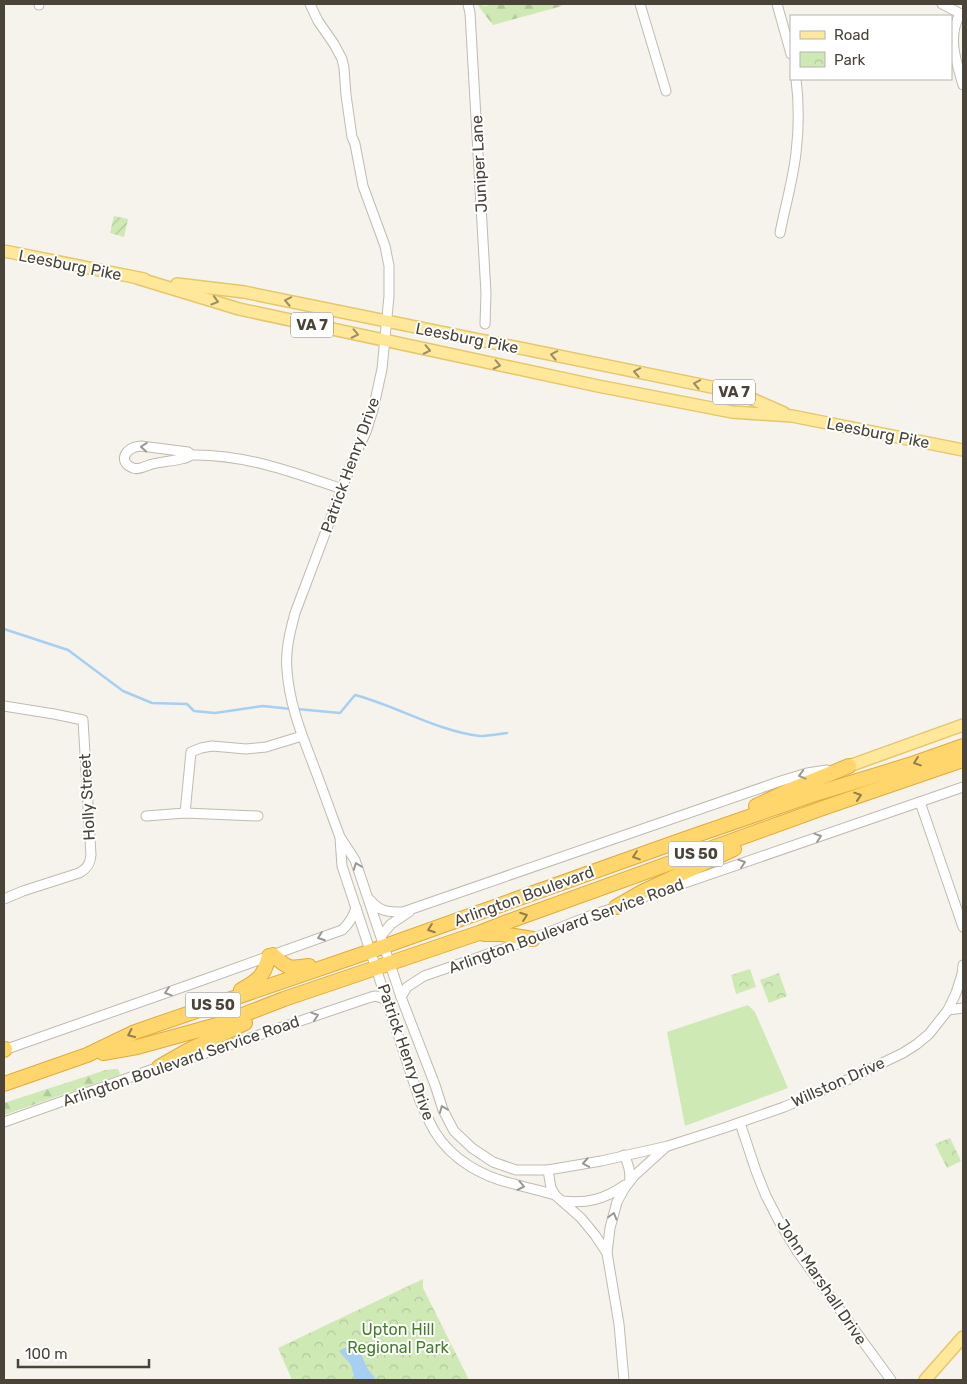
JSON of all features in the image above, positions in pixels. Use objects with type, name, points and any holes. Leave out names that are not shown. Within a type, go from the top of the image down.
[{"type":"highway","name":"Arlington Boulevard","points":[[4,1084],[88,1055],[135,1032],[371,951],[383,941],[818,793],[963,746]]},
{"type":"highway","name":"Arlington Boulevard","points":[[88,1055],[137,1047],[217,1025],[284,999],[479,934],[506,922],[824,808],[963,761]]},
{"type":"highway","points":[[682,840],[788,791],[849,766]]},
{"type":"highway","points":[[616,907],[642,892],[824,808]]},
{"type":"highway","points":[[479,934],[502,934],[533,939]]},
{"type":"highway","points":[[214,1004],[246,987],[260,977],[266,969],[271,955],[292,968],[342,961]]},
{"type":"highway","points":[[159,1067],[187,1051],[253,1019],[284,999]]},
{"type":"main road","name":"Leesburg Pike","points":[[4,251],[137,278],[244,292],[736,392],[792,416]]},
{"type":"main road","name":"Leesburg Pike","points":[[137,278],[239,309],[598,386],[732,412],[792,416],[963,450]]},
{"type":"main road","points":[[849,766],[963,725]]},
{"type":"main road","points":[[925,1380],[963,1337]]},
{"type":"street","name":"Patrick Henry Drive","points":[[310,4],[318,21],[342,59],[352,137],[363,186],[386,250],[390,288],[382,369],[366,432],[354,457],[295,613],[290,632],[287,670],[294,713],[340,837],[355,860],[401,997],[443,1110],[454,1131],[472,1148],[493,1162],[516,1170],[548,1170],[668,1146]]},
{"type":"street","name":"Juniper Lane","points":[[468,4],[480,160],[486,292],[485,324]]},
{"type":"street","points":[[640,4],[666,92]]},
{"type":"street","points":[[777,4],[790,50]]},
{"type":"street","points":[[942,4],[962,15],[953,31],[953,42],[963,85]]},
{"type":"street","points":[[780,233],[796,155],[799,101],[796,80]]},
{"type":"street","points":[[191,455],[189,458],[163,461],[138,468],[129,466],[125,457],[128,449],[134,446],[141,446],[188,452],[191,455],[239,458],[288,470],[342,489]]},
{"type":"street","name":"Holly Street","points":[[4,706],[83,720],[91,855],[90,862],[83,872],[4,898]]},
{"type":"street","points":[[185,813],[191,752],[212,746],[246,749],[266,747],[302,736]]},
{"type":"street","points":[[368,898],[375,907],[384,911],[403,912],[807,773],[849,766]]},
{"type":"street","name":"Arlington Boulevard Service Road","points":[[401,997],[408,987],[424,976],[533,939],[592,915],[963,787]]},
{"type":"street","points":[[920,802],[959,901],[963,927]]},
{"type":"street","points":[[146,816],[185,813],[258,816]]},
{"type":"street","name":"Patrick Henry Drive","points":[[340,837],[342,866],[386,1000],[427,1118],[442,1142],[461,1160],[479,1172],[574,1202],[602,1198],[630,1182]]},
{"type":"street","points":[[383,941],[391,924],[422,905]]},
{"type":"street","points":[[4,1050],[342,930],[351,920],[356,908]]},
{"type":"street","name":"Willston Drive","points":[[668,1146],[740,1123],[806,1098],[903,1053],[929,1034],[948,1010],[956,993],[963,965]]},
{"type":"street","name":"Arlington Boulevard Service Road","points":[[4,1122],[159,1067],[198,1056],[371,997],[376,996],[386,1000]]},
{"type":"street","points":[[948,1010],[963,1008]]},
{"type":"street","name":"John Marshall Drive","points":[[740,1123],[756,1171],[780,1223],[808,1266],[891,1380]]},
{"type":"street","name":"Patrick Henry Drive","points":[[624,1380],[618,1318],[607,1253],[613,1215],[617,1202],[630,1182],[647,1163],[668,1146]]},
{"type":"street","points":[[624,1155],[630,1172],[630,1182]]},
{"type":"street","points":[[548,1170],[551,1188],[558,1198]]},
{"type":"street","name":"Patrick Henry Drive","points":[[558,1198],[580,1218],[607,1253]]},
{"type":"green space","points":[[478,4],[485,6],[495,4],[562,4],[562,6],[493,25]]},
{"type":"green space","points":[[114,216],[128,219],[124,237],[110,233]]},
{"type":"green space","points":[[750,969],[756,987],[736,994],[731,975]]},
{"type":"green space","points":[[779,973],[787,996],[769,1003],[760,980]]},
{"type":"green space","points":[[748,1005],[755,1012],[788,1088],[685,1126],[667,1032]]},
{"type":"green space","points":[[118,1069],[119,1075],[4,1115],[4,1103],[106,1070]]},
{"type":"green space","points":[[950,1138],[961,1161],[947,1168],[935,1144]]},
{"type":"green space","name":"Upton Hill Regional Park","points":[[423,1279],[423,1288],[469,1380],[292,1380],[278,1348]]},
{"type":"water","points":[[356,1342],[367,1368],[375,1378],[373,1380],[355,1380],[351,1365],[339,1351]]},
{"type":"waterway","points":[[4,629],[68,650],[123,691],[152,703],[187,704],[194,711],[215,713],[263,706],[291,709]]},
{"type":"waterway","points":[[297,709],[340,713],[355,695],[448,729],[480,736],[507,733]]}]
